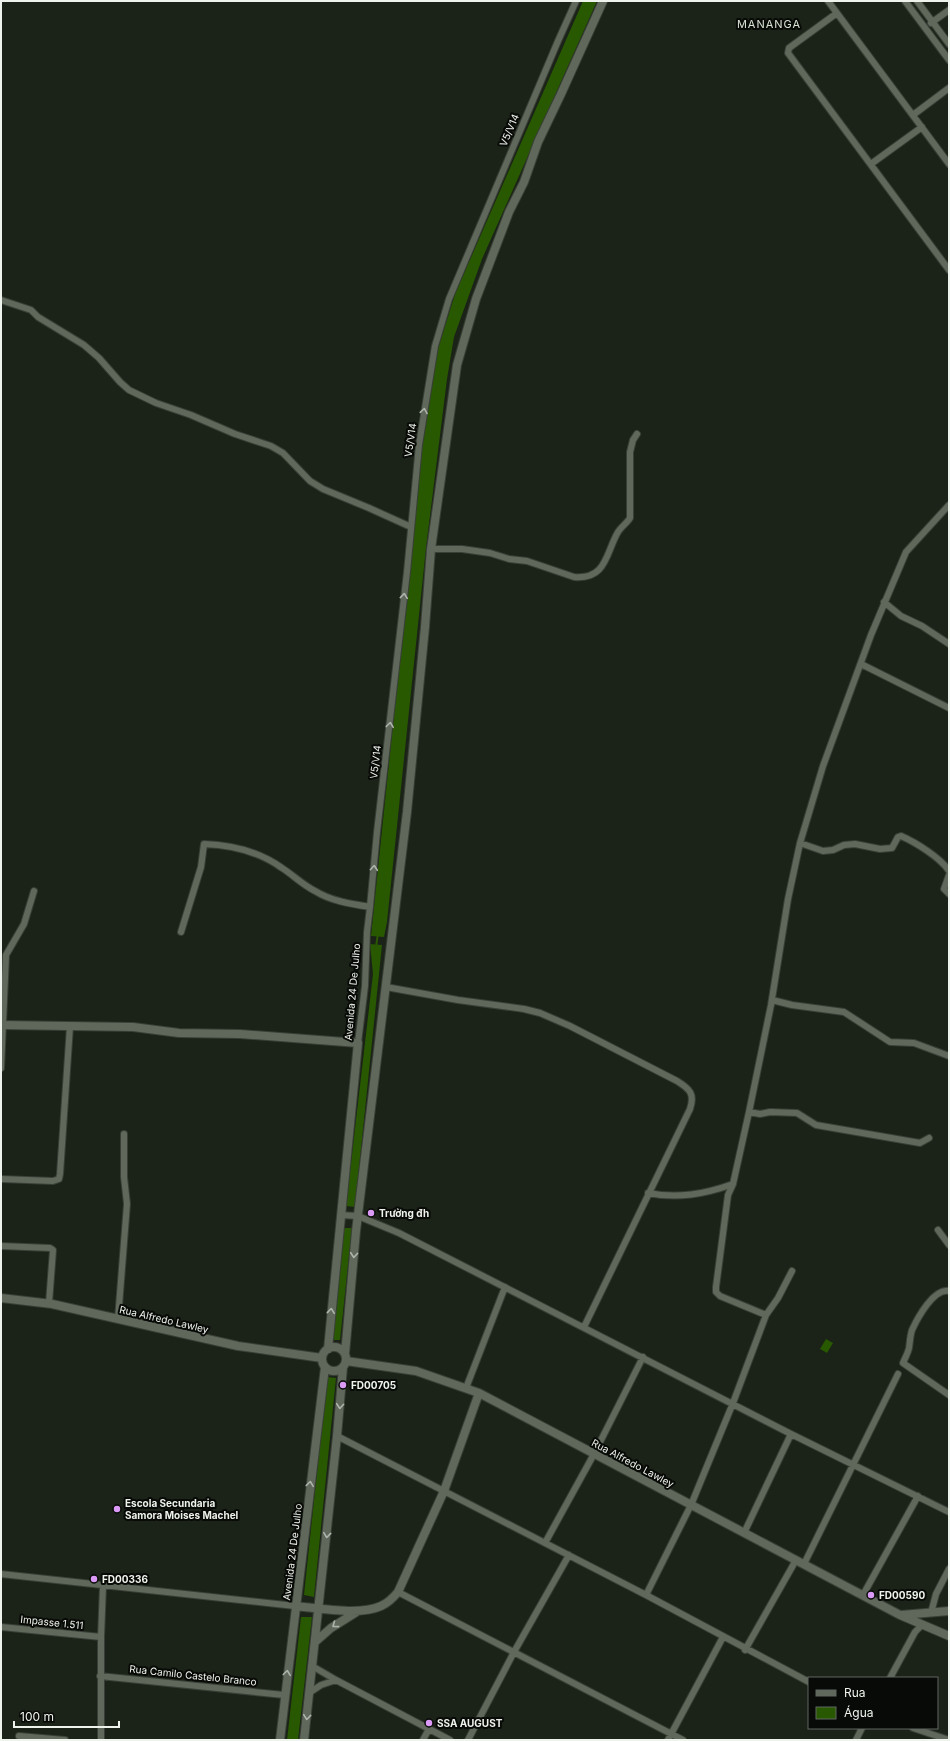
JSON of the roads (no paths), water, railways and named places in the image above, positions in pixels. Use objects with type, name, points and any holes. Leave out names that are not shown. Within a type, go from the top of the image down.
[{"type":"street","name":"V5/V14","points":[[370,907],[419,445],[434,354],[449,299],[551,55],[576,1]]},
{"type":"street","points":[[304,1740],[345,1361],[358,1216],[407,812],[431,549],[457,365],[474,305],[507,218],[524,182],[538,142],[603,1]]},
{"type":"street","points":[[828,1],[949,164]]},
{"type":"street","points":[[905,1],[949,60]]},
{"type":"street","points":[[917,1],[949,44]]},
{"type":"street","points":[[924,27],[949,10]]},
{"type":"street","points":[[837,13],[789,48],[788,53],[949,270]]},
{"type":"street","points":[[913,115],[949,88]]},
{"type":"street","points":[[871,164],[922,127]]},
{"type":"street","points":[[1,300],[31,310],[38,317],[84,346],[99,358],[129,390],[156,403],[191,415],[235,434],[271,446],[283,453],[310,481],[323,489],[411,527]]},
{"type":"street","points":[[431,549],[475,551],[500,555],[509,559],[527,561],[574,578],[581,578],[589,575],[603,566],[608,558],[619,530],[630,518],[631,494],[629,459],[632,440],[637,434]]},
{"type":"street","points":[[766,1315],[720,1296],[716,1292],[728,1195],[733,1184],[750,1112],[772,1000],[788,899],[800,843],[823,766],[884,602],[906,552],[949,505]]},
{"type":"street","points":[[884,602],[901,616],[922,626],[949,644]]},
{"type":"street","points":[[861,664],[949,708]]},
{"type":"street","points":[[800,843],[823,851],[855,844],[880,849],[892,848],[900,836],[934,856],[946,865],[949,871]]},
{"type":"street","points":[[181,932],[201,867],[204,844],[223,844],[271,860],[314,891],[324,896],[335,900],[370,907]]},
{"type":"street","points":[[949,875],[944,889],[949,894]]},
{"type":"street","points":[[1,1068],[6,955],[24,924],[34,891]]},
{"type":"street","name":"Avenida 24 De Julho","points":[[328,1349],[365,986],[367,932],[370,907]]},
{"type":"street","points":[[386,988],[524,1009],[540,1013],[570,1026],[687,1087],[692,1093],[693,1100],[690,1109],[584,1327]]},
{"type":"street","points":[[772,1000],[792,1005],[844,1012],[890,1042],[914,1043],[949,1056]]},
{"type":"street","points":[[2,1025],[133,1027],[180,1033],[248,1034],[358,1043]]},
{"type":"street","points":[[1,1179],[53,1181],[59,1179],[70,1026]]},
{"type":"street","points":[[750,1112],[760,1114],[770,1112],[797,1114],[816,1125],[920,1143],[929,1138]]},
{"type":"street","points":[[118,1319],[127,1204],[124,1177],[124,1134]]},
{"type":"street","points":[[648,1193],[661,1196],[689,1195],[713,1191],[733,1184]]},
{"type":"street","points":[[341,1215],[358,1216],[399,1233],[505,1286],[791,1434],[949,1512]]},
{"type":"street","points":[[938,1230],[949,1245]]},
{"type":"street","points":[[1,1246],[50,1248],[53,1250],[49,1304]]},
{"type":"street","points":[[646,1595],[691,1504],[733,1403],[766,1315],[778,1298],[792,1270]]},
{"type":"street","points":[[466,1388],[505,1286]]},
{"type":"street","points":[[949,1291],[944,1290],[938,1293],[924,1308],[912,1331],[909,1349],[903,1363],[949,1395]]},
{"type":"street","name":"Rua Alfredo Lawley","points":[[1,1298],[49,1304],[238,1346],[322,1358]]},
{"type":"street","points":[[337,1348],[345,1361],[334,1371],[325,1367],[322,1358],[328,1349],[337,1348]]},
{"type":"street","points":[[546,1543],[594,1454],[643,1357]]},
{"type":"street","name":"Rua Alfredo Lawley","points":[[345,1361],[416,1371],[479,1393],[900,1615],[949,1636]]},
{"type":"street","name":"Avenida 24 De Julho","points":[[280,1740],[284,1695],[325,1367]]},
{"type":"street","points":[[745,1650],[800,1562],[853,1465],[898,1374]]},
{"type":"street","points":[[1,1574],[295,1606],[358,1611],[382,1606],[398,1592],[444,1491],[479,1393]]},
{"type":"street","points":[[744,1533],[791,1434]]},
{"type":"street","points":[[337,1436],[646,1595],[745,1650],[808,1682]]},
{"type":"street","points":[[863,1595],[918,1496]]},
{"type":"street","points":[[468,1740],[514,1652],[569,1555]]},
{"type":"street","points":[[891,1677],[915,1632],[922,1625],[922,1621],[932,1613],[936,1594],[949,1569]]},
{"type":"street","points":[[101,1740],[100,1676],[103,1586]]},
{"type":"street","points":[[398,1592],[684,1740]]},
{"type":"street","points":[[315,1642],[336,1624],[358,1611]]},
{"type":"street","points":[[900,1615],[949,1611]]},
{"type":"street","name":"Impasse 1.511","points":[[1,1627],[101,1637]]},
{"type":"street","points":[[668,1740],[723,1637]]},
{"type":"street","points":[[312,1666],[450,1740]]},
{"type":"street","name":"Rua Camilo Castelo Branco","points":[[100,1676],[284,1695]]},
{"type":"street","points":[[309,1693],[322,1685],[336,1680]]},
{"type":"street","points":[[423,1740],[428,1729]]},
{"type":"street","points":[[856,1740],[862,1729]]},
{"type":"street","points":[[916,1729],[949,1740]]},
{"type":"street","points":[[19,1736],[65,1740]]},
{"type":"water","points":[[583,1],[597,1],[482,259],[454,337],[447,379],[426,548],[387,922],[384,937],[371,936],[422,445],[436,355],[455,294]]},
{"type":"water","points":[[370,944],[382,945],[355,1207],[346,1206],[373,974]]},
{"type":"water","points":[[342,1228],[352,1228],[340,1340],[333,1340]]},
{"type":"water","points":[[826,1339],[833,1343],[827,1353],[820,1349]]},
{"type":"water","points":[[327,1377],[336,1378],[314,1597],[304,1595]]},
{"type":"water","points":[[301,1617],[312,1617],[298,1740],[287,1740]]},
{"type":"waterway","points":[[376,947],[378,933]]},
{"type":"place","name":"Trường đh","points":[[371,1213]]},
{"type":"place","name":"FD00705","points":[[343,1385]]},
{"type":"place","name":"Escola Secundaria Samora Moises Machel","points":[[117,1509]]},
{"type":"place","name":"FD00336","points":[[94,1579]]},
{"type":"place","name":"FD00590","points":[[871,1595]]},
{"type":"place","name":"SSA AUGUST","points":[[429,1723]]},
{"type":"district","name":"MANANGA","points":[[769,24]]}]
